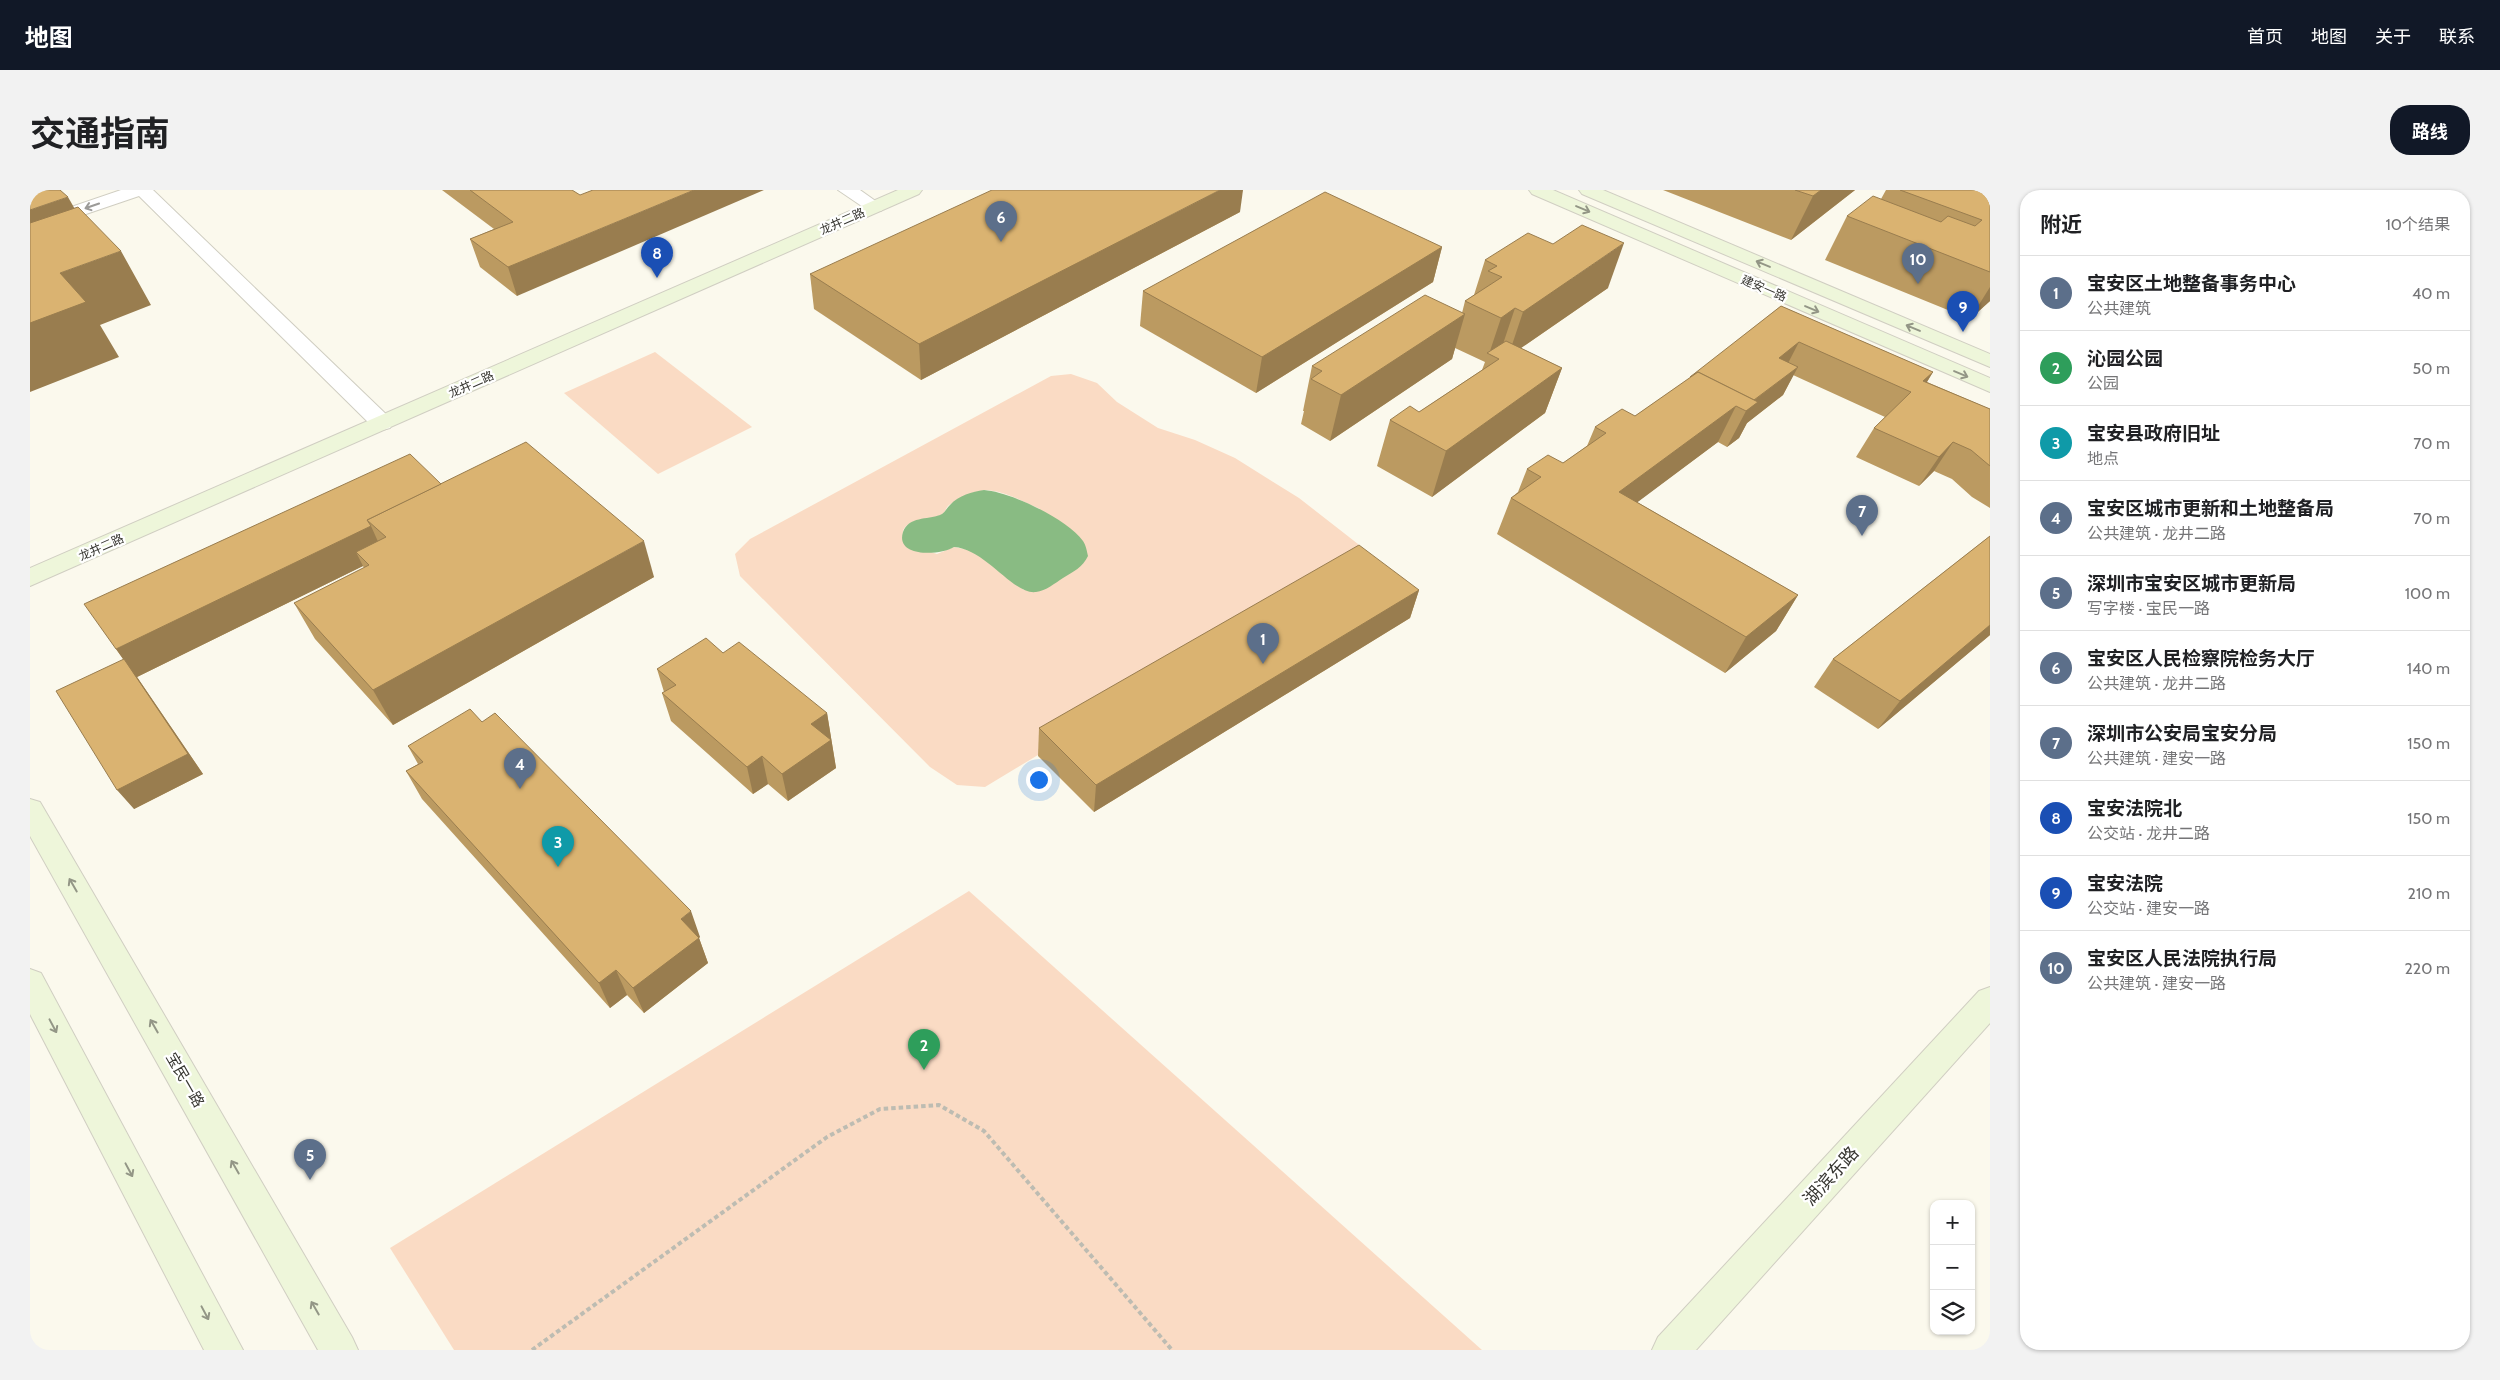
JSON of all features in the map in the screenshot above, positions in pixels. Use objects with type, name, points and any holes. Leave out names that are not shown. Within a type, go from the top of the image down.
[{"type":"main road","name":"龙井二路","points":[[30,578],[913,190]]},
{"type":"main road","name":"建安一路","points":[[1538,190],[1990,386]]},
{"type":"main road","name":"建安一路","points":[[1588,190],[1990,360]]},
{"type":"main road","name":"宝民一路","points":[[30,810],[340,1350]]},
{"type":"main road","points":[[30,983],[224,1350]]},
{"type":"main road","name":"湖滨东路","points":[[1671,1350],[1990,1001]]},
{"type":"street","points":[[30,227],[138,190]]},
{"type":"street","points":[[143,190],[382,423]]},
{"type":"street","points":[[847,190],[875,207]]},
{"type":"path","points":[[532,1350],[827,1137],[880,1109],[939,1106],[984,1131],[1172,1350]]},
{"type":"shaded area","points":[[655,352],[752,427],[658,474],[564,393]]},
{"type":"shaded area","points":[[1071,374],[1097,383],[1117,402],[1158,428],[1195,440],[1235,458],[1299,498],[1358,544],[1361,560],[985,787],[957,785],[930,767],[740,576],[735,554],[750,539],[1051,376]],"holes":[[[984,490],[1013,497],[1040,509],[1024,590],[974,551],[954,547],[937,554],[905,544],[903,535],[904,529],[908,525],[941,515],[951,504]]]},
{"type":"shaded area","points":[[984,490],[1023,501],[1065,524],[1084,543],[1088,556],[1086,560],[1074,571],[1047,588],[1036,592],[1018,587],[977,555],[966,550],[954,547],[929,553],[912,550],[905,546],[902,540],[903,532],[909,523],[940,515],[962,496]]},
{"type":"shaded area","points":[[969,891],[1482,1350],[454,1350],[390,1248]]},
{"type":"building","points":[[30,190],[60,190],[68,197],[30,210]]},
{"type":"building","points":[[470,190],[572,190],[580,195],[593,190],[694,190],[508,267],[470,239],[513,222]]},
{"type":"building","points":[[992,190],[1220,190],[919,344],[810,274]]},
{"type":"building","points":[[1795,190],[1821,190],[1813,196]]},
{"type":"building","points":[[1900,190],[1990,190],[1990,272],[1847,216],[1873,196],[1941,222],[1948,216],[1975,226],[1982,220]]},
{"type":"building","points":[[1325,192],[1442,247],[1262,357],[1143,291]]},
{"type":"building","points":[[78,207],[121,251],[60,273],[86,302],[30,323],[30,223]]},
{"type":"building","points":[[1582,225],[1624,243],[1523,312],[1515,308],[1501,318],[1465,301],[1502,277],[1488,271],[1497,266],[1485,260],[1528,233],[1553,244]]},
{"type":"building","points":[[1425,295],[1465,314],[1341,395],[1311,379],[1322,371],[1312,366]]},
{"type":"building","points":[[1781,306],[1933,372],[1923,381],[1990,409],[1990,466],[1971,450],[1953,442],[1939,457],[1874,428],[1911,392],[1799,342],[1779,358],[1798,367],[1754,400],[1698,372],[1690,377]]},
{"type":"building","points":[[1506,341],[1562,368],[1446,451],[1390,420],[1410,406],[1419,412],[1499,359],[1487,353]]},
{"type":"building","points":[[1698,372],[1758,402],[1746,411],[1736,406],[1619,492],[1798,595],[1746,637],[1511,498],[1541,477],[1527,469],[1548,455],[1563,463],[1606,433],[1595,427],[1622,409],[1635,416]]},
{"type":"building","points":[[526,442],[644,541],[373,690],[294,603],[369,565],[356,552],[386,537],[367,520]]},
{"type":"building","points":[[410,454],[441,484],[367,520],[371,526],[116,649],[84,604]]},
{"type":"building","points":[[1990,536],[1990,625],[1900,701],[1833,659]]},
{"type":"building","points":[[1359,545],[1419,590],[1096,785],[1039,728]]},
{"type":"building","points":[[706,638],[723,653],[739,642],[827,713],[811,724],[831,740],[782,774],[762,756],[747,767],[662,693],[676,685],[657,669]]},
{"type":"building","points":[[124,659],[188,754],[117,790],[56,691]]},
{"type":"building","points":[[470,709],[482,722],[495,713],[691,911],[681,919],[699,938],[633,988],[616,970],[599,983],[406,771],[423,762],[408,746]]},
{"type":"place","name":"宝安区人民检察院检务大厅","points":[[1001,242]]},
{"type":"place","name":"宝安法院北","points":[[657,278]]},
{"type":"place","name":"宝安区人民法院执行局","points":[[1918,284]]},
{"type":"place","name":"宝安法院","points":[[1963,332]]},
{"type":"place","name":"深圳市公安局宝安分局","points":[[1862,536]]},
{"type":"place","name":"宝安区土地整备事务中心","points":[[1263,664]]},
{"type":"place","name":"宝安区城市更新和土地整备局","points":[[520,789]]},
{"type":"place","name":"宝安县政府旧址","points":[[558,867]]},
{"type":"place","name":"沁园公园","points":[[924,1070]]},
{"type":"place","name":"深圳市宝安区城市更新局","points":[[310,1180]]}]
